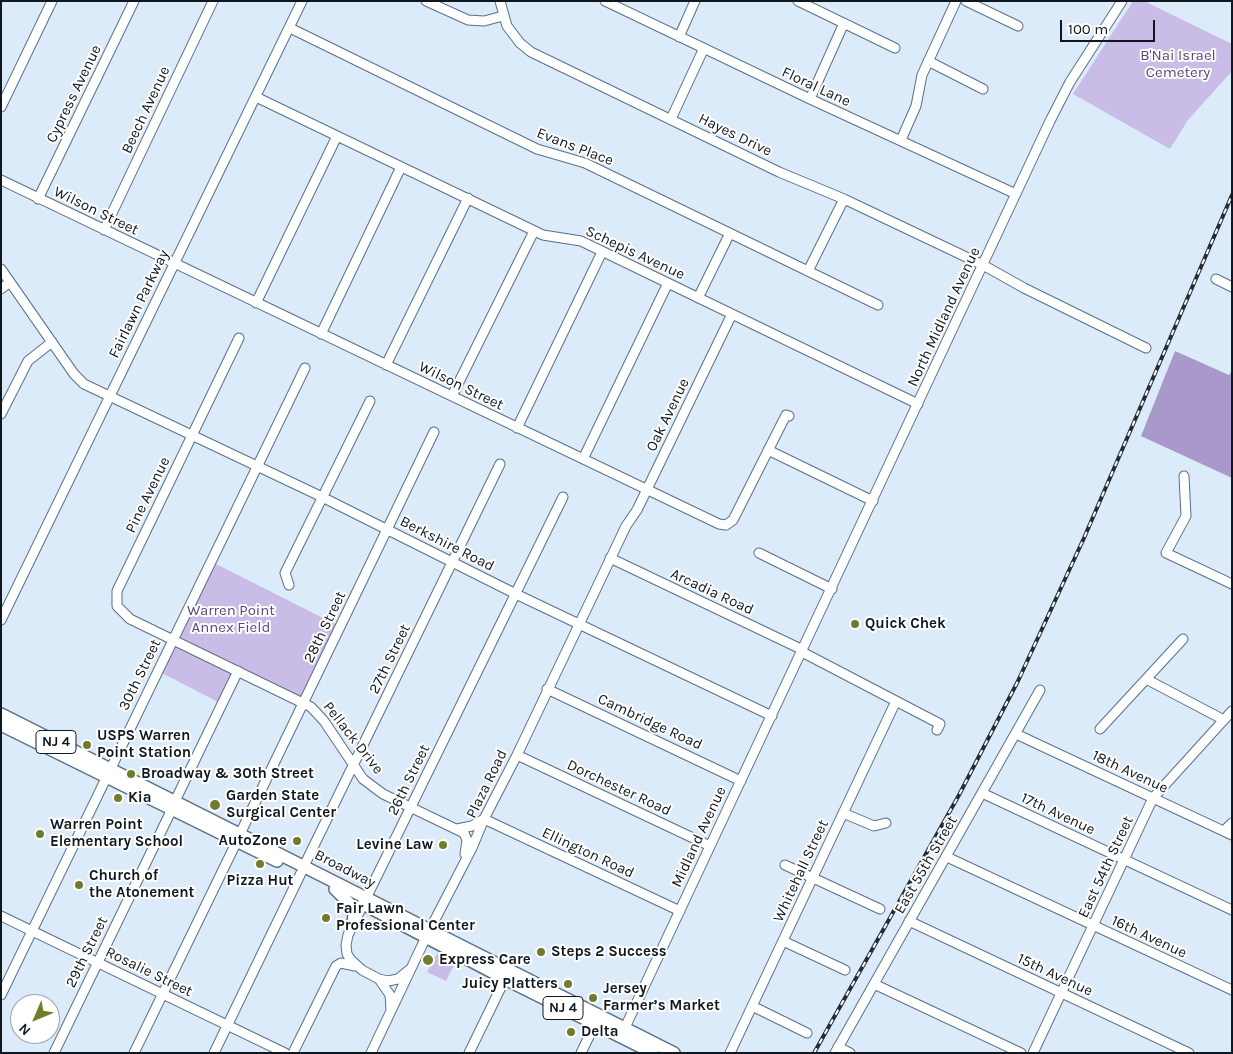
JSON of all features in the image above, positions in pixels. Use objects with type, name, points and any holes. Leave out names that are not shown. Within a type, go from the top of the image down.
[{"type":"main road","name":"Broadway","points":[[1,714],[109,774]]},
{"type":"main road","name":"Broadway","points":[[1,725],[109,774],[303,869],[623,1032],[674,1053]]},
{"type":"main road","name":"Broadway","points":[[303,869],[335,889],[365,900]]},
{"type":"main road","points":[[335,889],[352,906],[354,913],[352,925]]},
{"type":"main road","name":"Broadway","points":[[428,933],[505,979],[595,1024],[623,1032],[653,1053]]},
{"type":"street","points":[[1,107],[52,1]]},
{"type":"street","name":"Cypress Avenue","points":[[38,198],[134,1]]},
{"type":"street","name":"Beech Avenue","points":[[104,230],[213,1]]},
{"type":"street","name":"Fairlawn Parkway","points":[[1,620],[302,1]]},
{"type":"street","points":[[426,1],[468,20],[484,21],[503,16]]},
{"type":"street","name":"Hayes Drive","points":[[500,1],[503,16],[513,35],[531,52],[779,172],[844,199],[983,265],[1024,288],[1146,348]]},
{"type":"street","name":"Floral Lane","points":[[605,1],[810,99],[1016,194]]},
{"type":"street","points":[[679,37],[695,1]]},
{"type":"street","points":[[798,1],[895,48]]},
{"type":"street","points":[[901,140],[916,106],[922,74],[956,1]]},
{"type":"street","points":[[966,1],[1018,26]]},
{"type":"street","name":"North Midland Avenue","points":[[802,651],[1060,101],[1122,1]]},
{"type":"street","points":[[810,99],[844,23]]},
{"type":"street","name":"Evans Place","points":[[290,28],[537,149],[585,163],[878,306]]},
{"type":"street","points":[[671,119],[704,48]]},
{"type":"street","points":[[928,61],[983,89]]},
{"type":"street","name":"Schepis Avenue","points":[[256,98],[534,231],[553,238],[581,242],[918,404]]},
{"type":"street","points":[[256,303],[337,136]]},
{"type":"street","points":[[321,334],[402,167]]},
{"type":"street","name":"Wilson Street","points":[[1,180],[719,524],[726,524],[734,520],[786,415],[789,416]]},
{"type":"street","points":[[386,365],[468,198]]},
{"type":"street","points":[[808,271],[844,199]]},
{"type":"street","points":[[452,396],[534,231]]},
{"type":"street","points":[[698,298],[730,233]]},
{"type":"street","points":[[517,428],[602,252]]},
{"type":"street","name":"Berkshire Road","points":[[1,269],[78,379],[109,397],[322,497],[515,593],[772,716]]},
{"type":"street","points":[[1216,279],[1232,287]]},
{"type":"street","points":[[1,289],[10,282]]},
{"type":"street","points":[[583,459],[668,283]]},
{"type":"street","name":"Oak Avenue","points":[[626,526],[647,490],[732,314]]},
{"type":"street","name":"Pine Avenue","points":[[173,639],[126,616],[117,606],[117,591],[239,338]]},
{"type":"street","points":[[1,414],[28,361],[52,342]]},
{"type":"street","name":"30th Street","points":[[1,995],[305,368]]},
{"type":"street","points":[[289,585],[285,573],[370,400]]},
{"type":"street","name":"28th Street","points":[[134,1053],[434,432]]},
{"type":"street","points":[[768,450],[873,501]]},
{"type":"street","name":"27th Street","points":[[214,1053],[500,464]]},
{"type":"street","points":[[1184,476],[1186,516],[1166,554],[1232,584]]},
{"type":"street","name":"26th Street","points":[[357,966],[351,960],[346,945],[352,925],[562,497]]},
{"type":"street","name":"Plaza Road","points":[[371,1053],[428,933],[517,755],[626,526]]},
{"type":"street","points":[[759,553],[832,589]]},
{"type":"street","name":"Arcadia Road","points":[[610,558],[802,651],[940,724],[937,730]]},
{"type":"street","name":"Pellack Drive","points":[[173,639],[311,706],[324,721],[364,779],[383,794],[457,828]]},
{"type":"street","points":[[1100,729],[1183,639]]},
{"type":"street","name":"Midland Avenue","points":[[623,1032],[802,651]]},
{"type":"street","name":"29th Street","points":[[54,1053],[238,671]]},
{"type":"street","points":[[1146,680],[1224,720]]},
{"type":"street","name":"Cambridge Road","points":[[547,689],[741,781]]},
{"type":"street","name":"East 55th Street","points":[[836,1050],[1040,690]]},
{"type":"street","name":"Whitehall Street","points":[[730,1053],[896,701]]},
{"type":"street","name":"East 54th Street","points":[[1033,1053],[1153,798],[1232,711]]},
{"type":"street","name":"18th Avenue","points":[[1016,734],[1228,833]]},
{"type":"street","name":"Dorchester Road","points":[[517,755],[710,846]]},
{"type":"street","name":"17th Avenue","points":[[982,793],[1232,910]]},
{"type":"street","points":[[844,813],[874,826],[886,823]]},
{"type":"street","points":[[457,828],[472,826],[484,819]]},
{"type":"street","name":"Ellington Road","points":[[484,819],[680,911]]},
{"type":"street","points":[[1228,833],[1232,823]]},
{"type":"street","points":[[457,828],[464,833],[467,840],[467,849],[462,864]]},
{"type":"street","name":"16th Avenue","points":[[947,857],[1232,990]]},
{"type":"street","points":[[786,865],[880,909]]},
{"type":"street","name":"Rosalie Street","points":[[1,916],[285,1053]]},
{"type":"street","name":"15th Avenue","points":[[909,921],[1188,1053]]},
{"type":"street","points":[[783,941],[845,970]]},
{"type":"street","points":[[293,1053],[336,966],[341,963],[357,966],[379,979],[390,995],[390,1014]]},
{"type":"street","points":[[379,979],[398,980],[414,965]]},
{"type":"street","points":[[469,1053],[505,979]]},
{"type":"street","points":[[874,984],[1021,1053]]},
{"type":"street","points":[[752,1006],[806,1033]]},
{"type":"street","points":[[581,1053],[595,1024]]},
{"type":"street","points":[[836,1050],[850,1053]]},
{"type":"green space","name":"B'Nai Israel Cemetery","points":[[1133,1],[1144,1],[1232,44],[1232,71],[1188,120],[1170,149],[1073,94]]},
{"type":"green space","name":"Warren Point Annex Field","points":[[210,561],[341,627],[304,703],[238,671],[222,704],[158,671]]},
{"type":"green space","points":[[437,954],[455,963],[446,981],[427,972]]},
{"type":"shaded area","points":[[1175,351],[1229,375],[1232,371],[1232,478],[1141,436]]},
{"type":"railway","points":[[814,1053],[959,795],[1018,681],[1084,538],[1232,195]]},
{"type":"place","name":"Quick Chek","points":[[855,624]]},
{"type":"place","name":"USPS Warren Point Station","points":[[87,745]]},
{"type":"place","name":"Broadway & 30th Street","points":[[131,774]]},
{"type":"place","name":"Kia","points":[[118,798]]},
{"type":"place","name":"Garden State Surgical Center","points":[[215,805]]},
{"type":"place","name":"Warren Point Elementary School","points":[[40,834]]},
{"type":"place","name":"AutoZone","points":[[297,841]]},
{"type":"place","name":"Levine Law","points":[[443,845]]},
{"type":"place","name":"Pizza Hut","points":[[260,864]]},
{"type":"place","name":"Church of the Atonement","points":[[79,885]]},
{"type":"place","name":"Fair Lawn Professional Center","points":[[326,918]]},
{"type":"place","name":"Steps 2 Success","points":[[541,952]]},
{"type":"place","name":"Express Care","points":[[428,960]]},
{"type":"place","name":"Juicy Platters","points":[[568,984]]},
{"type":"place","name":"Jersey Farmer’s Market","points":[[593,998]]},
{"type":"place","name":"Delta","points":[[571,1032]]}]
